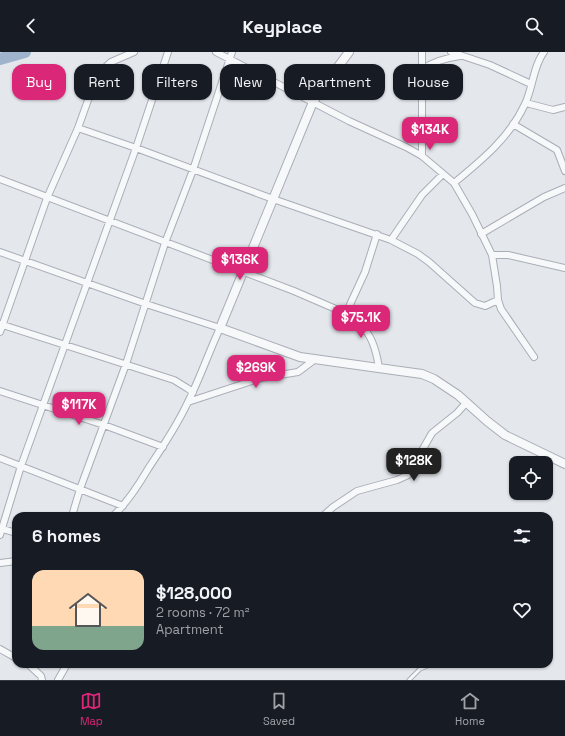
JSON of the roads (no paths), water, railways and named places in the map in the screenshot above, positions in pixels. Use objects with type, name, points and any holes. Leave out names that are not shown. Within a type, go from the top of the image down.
[{"type":"street","points":[[0,332],[1,324],[47,198],[78,128],[98,75],[111,62],[134,52]]},
{"type":"street","points":[[12,532],[1,531],[22,466],[136,148],[168,52]]},
{"type":"street","points":[[216,52],[422,156],[454,183],[472,214],[492,255],[498,300],[501,309],[534,357]]},
{"type":"street","points":[[73,512],[80,489],[126,364],[165,243],[192,170],[232,52]]},
{"type":"street","points":[[117,512],[123,506],[163,447],[188,402],[313,102],[322,87],[349,52]]},
{"type":"street","points":[[422,52],[423,64]]},
{"type":"street","points":[[451,52],[490,65],[531,84]]},
{"type":"street","points":[[454,183],[500,143],[526,103],[531,84],[544,52]]},
{"type":"street","points":[[430,64],[445,58],[460,56]]},
{"type":"street","points":[[422,156],[423,100]]},
{"type":"street","points":[[526,103],[553,110],[565,107]]},
{"type":"street","points":[[513,124],[557,150],[565,171]]},
{"type":"street","points":[[78,128],[273,199],[377,234],[418,254],[430,262],[475,303],[485,306],[498,300]]},
{"type":"street","points":[[391,240],[422,195],[443,174]]},
{"type":"street","points":[[0,179],[294,291],[345,313],[350,319],[364,328],[369,335],[379,368]]},
{"type":"street","points":[[481,234],[544,197],[565,188]]},
{"type":"street","points":[[345,313],[364,276],[377,234]]},
{"type":"street","points":[[0,252],[146,304],[220,328],[292,355],[314,360],[422,374],[434,379],[458,395],[505,435],[565,464]]},
{"type":"street","points":[[492,255],[508,255],[565,268]]},
{"type":"street","points":[[1,324],[174,380],[193,392]]},
{"type":"street","points":[[188,402],[261,378],[298,372],[314,360]]},
{"type":"street","points":[[0,391],[104,425],[163,447]]},
{"type":"street","points":[[327,512],[358,491],[397,480],[408,475],[432,433],[457,413],[467,402]]},
{"type":"street","points":[[0,458],[123,506]]},
{"type":"street","points":[[0,563],[12,562]]},
{"type":"street","points":[[0,649],[12,656]]},
{"type":"street","points":[[32,668],[41,676],[42,680]]},
{"type":"street","points":[[58,680],[65,668]]},
{"type":"lane","points":[[408,680],[424,668]]},
{"type":"waterway","points":[[0,59],[25,52]]}]
